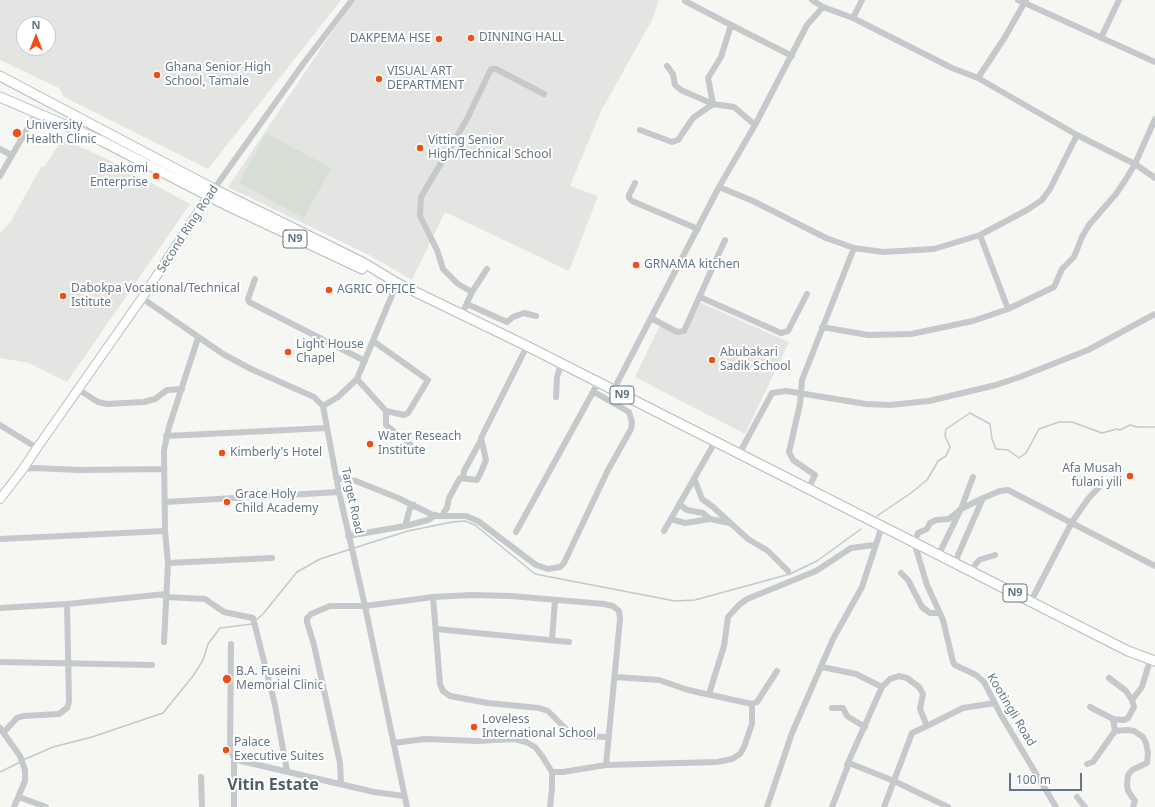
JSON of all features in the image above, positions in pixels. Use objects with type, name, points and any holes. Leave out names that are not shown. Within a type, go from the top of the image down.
[{"type":"highway","name":"N9","points":[[0,76],[306,244],[361,268],[383,275],[971,570],[1128,651],[1153,660]]},
{"type":"highway","name":"N9","points":[[0,97],[102,141],[212,192]]},
{"type":"main road","name":"Second Ring Road","points":[[0,499],[79,390],[212,192]]},
{"type":"street","name":"Second Ring Road","points":[[212,192],[303,64],[352,0]]},
{"type":"street","points":[[812,0],[823,7],[853,18],[952,68],[978,78],[1077,134],[1135,164],[1155,178]]},
{"type":"street","points":[[853,18],[862,0]]},
{"type":"street","points":[[1018,0],[1155,62]]},
{"type":"street","points":[[1101,38],[1119,0]]},
{"type":"street","points":[[685,1],[731,26],[792,56]]},
{"type":"street","points":[[978,78],[1005,37],[1025,2]]},
{"type":"street","points":[[613,390],[719,187],[755,125],[807,25],[823,7]]},
{"type":"street","points":[[640,130],[672,142],[678,140],[693,118],[713,104],[714,99],[709,90],[708,78],[721,57],[731,26]]},
{"type":"street","points":[[668,66],[673,74],[675,85],[681,90],[713,104],[734,107],[755,125]]},
{"type":"street","points":[[472,292],[458,284],[443,270],[437,250],[420,216],[421,197],[467,120],[491,69],[496,69],[544,94]]},
{"type":"street","points":[[0,176],[10,155],[36,112]]},
{"type":"street","points":[[822,327],[868,335],[911,334],[973,321],[1008,309],[1054,287],[1062,269],[1074,257],[1082,237],[1089,225],[1116,194],[1135,164],[1155,119]]},
{"type":"street","points":[[719,187],[753,201],[826,238],[854,248],[883,252],[934,249],[980,235],[1027,210],[1042,200],[1050,189],[1077,134]]},
{"type":"street","points":[[0,149],[10,155]]},
{"type":"street","points":[[635,183],[629,195],[629,198],[632,201],[698,229]]},
{"type":"street","points":[[980,235],[1008,309]]},
{"type":"street","points":[[651,318],[681,332],[684,330],[725,240]]},
{"type":"street","points":[[808,489],[815,475],[793,460],[789,452],[801,394],[802,380],[854,248]]},
{"type":"street","points":[[462,314],[472,292],[487,270]]},
{"type":"street","points":[[256,278],[248,299],[249,302],[365,361]]},
{"type":"street","points":[[142,298],[198,338],[241,364],[314,397],[323,406],[338,397],[357,379],[397,283]]},
{"type":"street","points":[[700,297],[780,333],[788,330],[807,294]]},
{"type":"street","points":[[467,304],[506,322],[513,317],[524,313],[536,316]]},
{"type":"street","points":[[739,454],[768,396],[772,393],[786,391],[866,404],[890,405],[909,404],[952,396],[1008,381],[1088,350],[1155,314]]},
{"type":"street","points":[[164,642],[168,563],[165,530],[164,469],[166,436],[198,338]]},
{"type":"street","points":[[357,379],[386,411],[404,415],[408,413],[428,380],[373,341]]},
{"type":"street","points":[[349,538],[405,526],[444,512],[447,508],[449,498],[460,478],[463,477],[464,471],[481,440],[527,346]]},
{"type":"street","points":[[556,398],[556,377],[561,364]]},
{"type":"street","points":[[516,532],[598,383]]},
{"type":"street","points":[[79,390],[98,402],[107,404],[144,402],[155,399],[167,390],[182,389]]},
{"type":"street","points":[[336,478],[356,481],[414,505],[435,516],[466,516],[478,521],[536,565],[548,568],[560,567],[564,563],[608,470],[631,429],[632,422],[629,412],[594,392]]},
{"type":"street","name":"Target Road","points":[[323,406],[336,478],[365,606],[407,807]]},
{"type":"street","points":[[386,411],[386,425],[410,444]]},
{"type":"street","points":[[0,425],[36,448]]},
{"type":"street","points":[[166,436],[326,428]]},
{"type":"street","points":[[463,477],[471,480],[477,480],[484,465],[486,456],[481,440]]},
{"type":"street","points":[[664,531],[715,442]]},
{"type":"street","points":[[23,469],[164,469]]},
{"type":"street","points":[[939,554],[961,509],[973,477]]},
{"type":"street","points":[[694,478],[702,499],[748,539],[768,551],[788,571]]},
{"type":"street","points":[[1031,601],[1072,522],[1088,499],[1100,486]]},
{"type":"street","points":[[914,542],[918,533],[927,529],[930,523],[936,520],[949,519],[961,509],[983,498],[1000,491],[1008,490],[1155,566]]},
{"type":"street","points":[[165,502],[339,492]]},
{"type":"street","points":[[955,562],[983,498]]},
{"type":"street","points":[[680,504],[687,510],[703,513],[710,519]]},
{"type":"street","points":[[405,526],[410,508],[414,505]]},
{"type":"street","points":[[444,512],[448,512],[454,517]]},
{"type":"street","points":[[671,519],[685,523],[710,519],[730,523]]},
{"type":"street","points":[[767,807],[792,733],[837,632],[862,587],[874,545],[878,524]]},
{"type":"street","points":[[0,539],[165,530]]},
{"type":"street","name":"Kootingli Road","points":[[914,542],[928,585],[948,636],[953,662],[981,678],[1056,807]]},
{"type":"street","points":[[709,694],[724,646],[728,617],[739,605],[747,599],[816,571],[851,548],[874,545]]},
{"type":"street","points":[[971,570],[979,560],[995,555]]},
{"type":"street","points":[[168,563],[272,558]]},
{"type":"street","points":[[901,573],[908,580],[922,607],[930,613],[940,613]]},
{"type":"street","points":[[341,783],[340,763],[314,645],[307,622],[311,614],[330,606],[365,606],[433,597],[472,595],[555,600],[613,606],[618,612],[620,618],[606,765]]},
{"type":"street","points":[[0,608],[166,596],[205,599],[224,612],[253,618],[275,705],[287,771]]},
{"type":"street","points":[[433,597],[440,684],[443,691],[450,696],[488,703],[539,708],[548,711],[573,736],[609,737]]},
{"type":"street","points":[[552,640],[555,600]]},
{"type":"street","points":[[14,807],[25,781],[24,763],[2,730],[23,716],[59,714],[64,712],[69,702],[67,604]]},
{"type":"street","points":[[436,629],[569,642]]},
{"type":"street","points":[[231,644],[230,749],[234,758],[234,807]]},
{"type":"street","points":[[1132,700],[1142,686],[1153,660]]},
{"type":"street","points":[[0,662],[152,665]]},
{"type":"street","points":[[822,667],[856,674],[882,687]]},
{"type":"street","points":[[615,677],[649,678],[752,704],[757,702],[777,671]]},
{"type":"street","points":[[832,807],[847,765],[882,687],[890,679],[899,676],[907,678],[918,687],[923,694],[920,709],[927,726]]},
{"type":"street","points":[[1090,708],[1113,719],[1128,718],[1134,707],[1132,700],[1126,691],[1109,678]]},
{"type":"street","points":[[884,807],[912,733],[962,708],[995,703]]},
{"type":"street","points":[[552,772],[563,772],[606,765],[717,762],[732,759],[740,754],[744,747],[752,724],[752,704]]},
{"type":"street","points":[[832,708],[843,708],[847,716],[865,727]]},
{"type":"street","points":[[1113,719],[1115,732]]},
{"type":"street","points":[[1086,764],[1093,762],[1115,732],[1127,730],[1134,731],[1143,737],[1147,748],[1147,763],[1132,770],[1128,775],[1126,785],[1135,801],[1132,807]]},
{"type":"street","points":[[394,743],[425,739],[476,741],[516,739],[526,742],[535,747],[552,772],[550,807]]},
{"type":"street","points":[[234,758],[241,761],[341,783],[374,792],[404,796]]},
{"type":"street","points":[[847,765],[852,764],[894,781],[948,807]]},
{"type":"street","points":[[201,777],[202,807]]},
{"type":"street","points":[[19,797],[46,807]]},
{"type":"street","points":[[1077,797],[1085,807]]},
{"type":"shaded area","name":"Ghana Senior High School, Tamale","points":[[0,0],[341,0],[208,169],[64,97],[59,88],[0,60]]},
{"type":"shaded area","name":"Vitting Senior High/Technical School","points":[[356,0],[659,0],[652,20],[601,111],[570,186],[598,196],[569,271],[445,212],[412,280],[371,256],[228,187],[334,29]]},
{"type":"shaded area","points":[[266,133],[331,168],[304,218],[239,183]]},
{"type":"shaded area","name":"Dabokpa Vocational/Technical Istitute","points":[[63,139],[111,161],[190,204],[67,382],[29,363],[0,358],[0,233],[11,221],[41,167],[44,167]]},
{"type":"shaded area","name":"Abubakari Sadik School","points":[[699,302],[789,342],[745,434],[635,377],[660,325],[683,335]]},
{"type":"waterway","points":[[877,516],[911,493],[927,480],[938,461],[946,456],[950,447],[945,436],[946,429],[970,413],[990,424],[992,439],[996,449],[1008,450],[1019,458],[1026,453],[1039,429],[1059,422],[1072,422],[1102,433],[1117,429],[1120,430],[1130,425],[1137,427],[1155,427]]},
{"type":"waterway","points":[[354,548],[408,531],[452,522],[465,521],[475,525],[535,574],[675,601],[695,600],[790,574],[817,561],[861,529]]},
{"type":"waterway","points":[[256,620],[263,614],[297,572],[320,559],[351,549]]},
{"type":"waterway","points":[[23,760],[53,747],[92,737],[163,713],[193,676],[203,660],[208,644],[220,628],[252,624]]},
{"type":"waterway","points":[[0,772],[20,762]]},
{"type":"place","name":"DINNING HALL","points":[[471,38]]},
{"type":"place","name":"DAKPEMA HSE","points":[[439,39]]},
{"type":"place","name":"Ghana Senior High School, Tamale","points":[[157,75]]},
{"type":"place","name":"VISUAL ART DEPARTMENT","points":[[379,79]]},
{"type":"place","name":"University Health Clinic","points":[[17,133]]},
{"type":"place","name":"Vitting Senior High/Technical School","points":[[420,148]]},
{"type":"place","name":"Baakomi Enterprise","points":[[156,176]]},
{"type":"place","name":"GRNAMA kitchen","points":[[636,265]]},
{"type":"place","name":"AGRIC OFFICE","points":[[329,290]]},
{"type":"place","name":"Dabokpa Vocational/Technical Istitute","points":[[63,296]]},
{"type":"place","name":"Light House Chapel","points":[[288,352]]},
{"type":"place","name":"Abubakari Sadik School","points":[[712,360]]},
{"type":"place","name":"Water Reseach Institute","points":[[370,444]]},
{"type":"place","name":"Kimberly's Hotel","points":[[222,453]]},
{"type":"place","name":"Afa Musah fulani yili","points":[[1130,476]]},
{"type":"place","name":"Grace Holy Child Academy","points":[[227,502]]},
{"type":"place","name":"B.A. Fuseini Memorial Clinic","points":[[227,679]]},
{"type":"place","name":"Loveless International School","points":[[474,727]]},
{"type":"place","name":"Palace Executive Suites","points":[[226,750]]},
{"type":"district","name":"Vitin Estate","points":[[273,785]]}]
